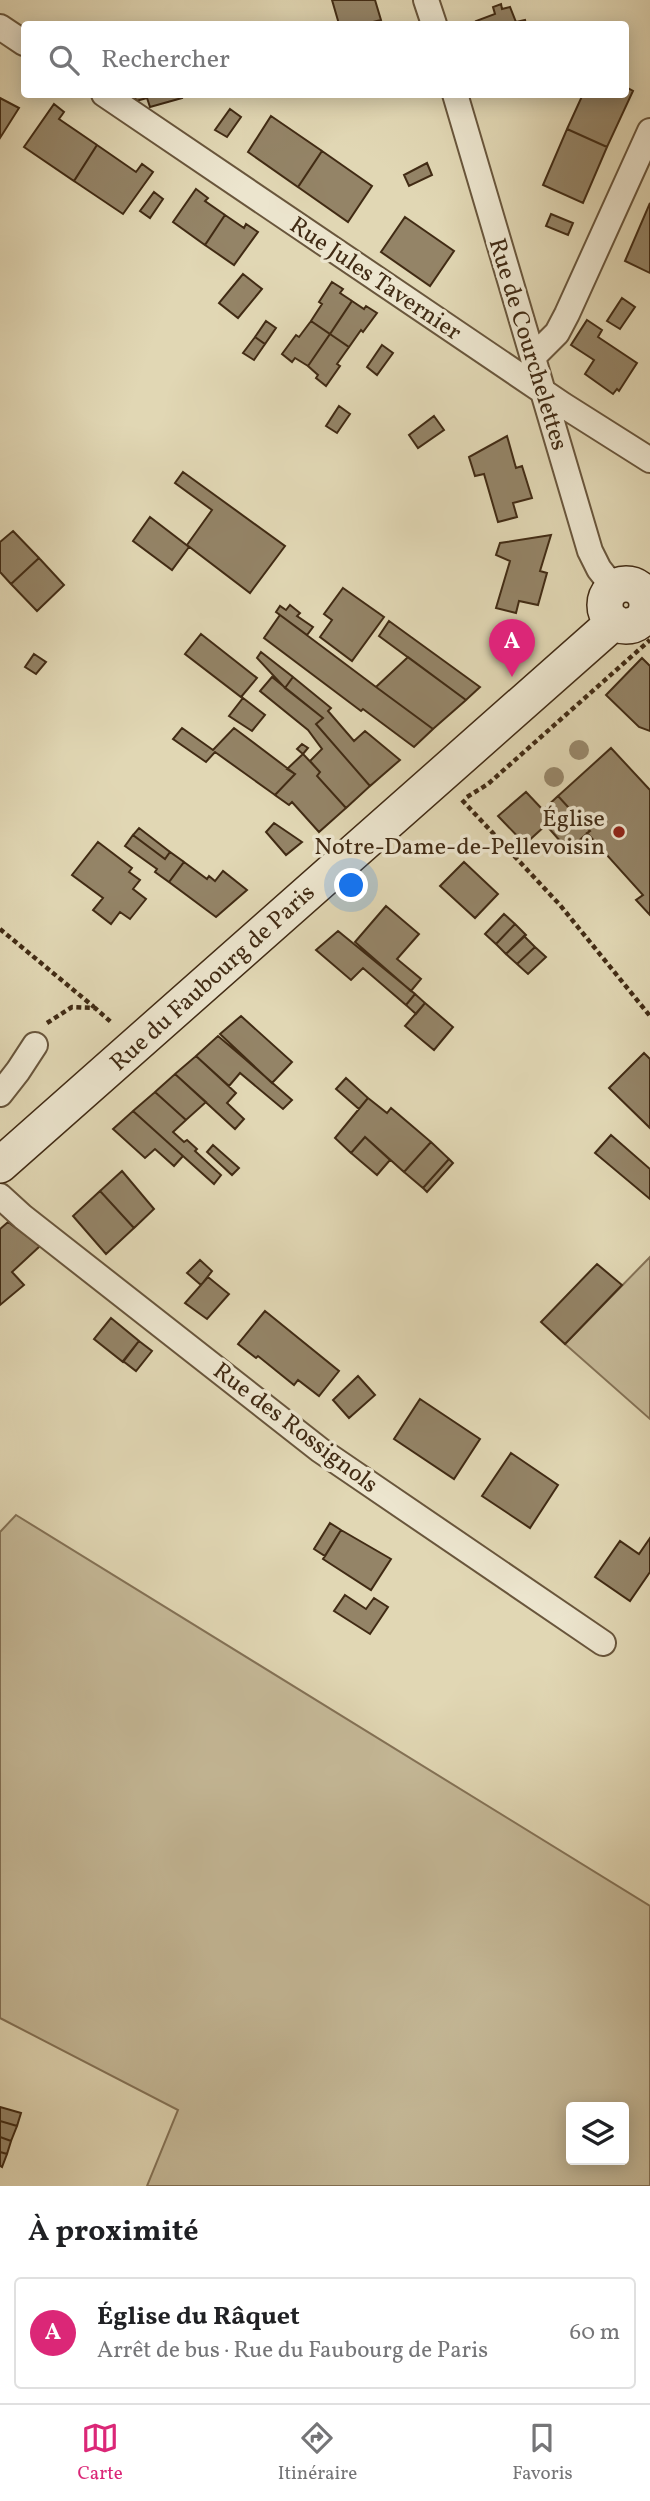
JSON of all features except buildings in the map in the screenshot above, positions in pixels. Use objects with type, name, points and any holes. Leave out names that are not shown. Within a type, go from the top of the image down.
[{"type":"main road","name":"Rue du Faubourg de Paris","points":[[0,1165],[441,775],[631,601]]},
{"type":"street","points":[[426,0],[433,21]]},
{"type":"street","points":[[0,26],[21,41]]},
{"type":"street","name":"Rue Jules Tavernier","points":[[110,98],[544,392],[650,460]]},
{"type":"street","name":"Rue de Courchelettes","points":[[456,98],[593,558],[631,601]]},
{"type":"street","points":[[533,357],[556,333],[567,314],[650,131]]},
{"type":"street","points":[[0,1094],[35,1045]]},
{"type":"street","name":"Rue des Rossignols","points":[[0,1196],[23,1217],[320,1450],[603,1643]]},
{"type":"path","points":[[441,775],[560,905],[650,1016]]},
{"type":"path","points":[[0,929],[136,1045]]},
{"type":"path","points":[[35,1045],[48,1021],[72,1007],[95,1008]]},
{"type":"shaded area","points":[[650,1257],[650,1419],[565,1344]]},
{"type":"shaded area","points":[[16,1515],[650,1906],[650,2186],[147,2186],[178,2110],[0,2018],[0,1532]]},
{"type":"place","name":"Église du Râquet","points":[[512,677]]},
{"type":"place","name":"Église Notre-Dame-de-Pellevoisin","points":[[619,832]]}]
